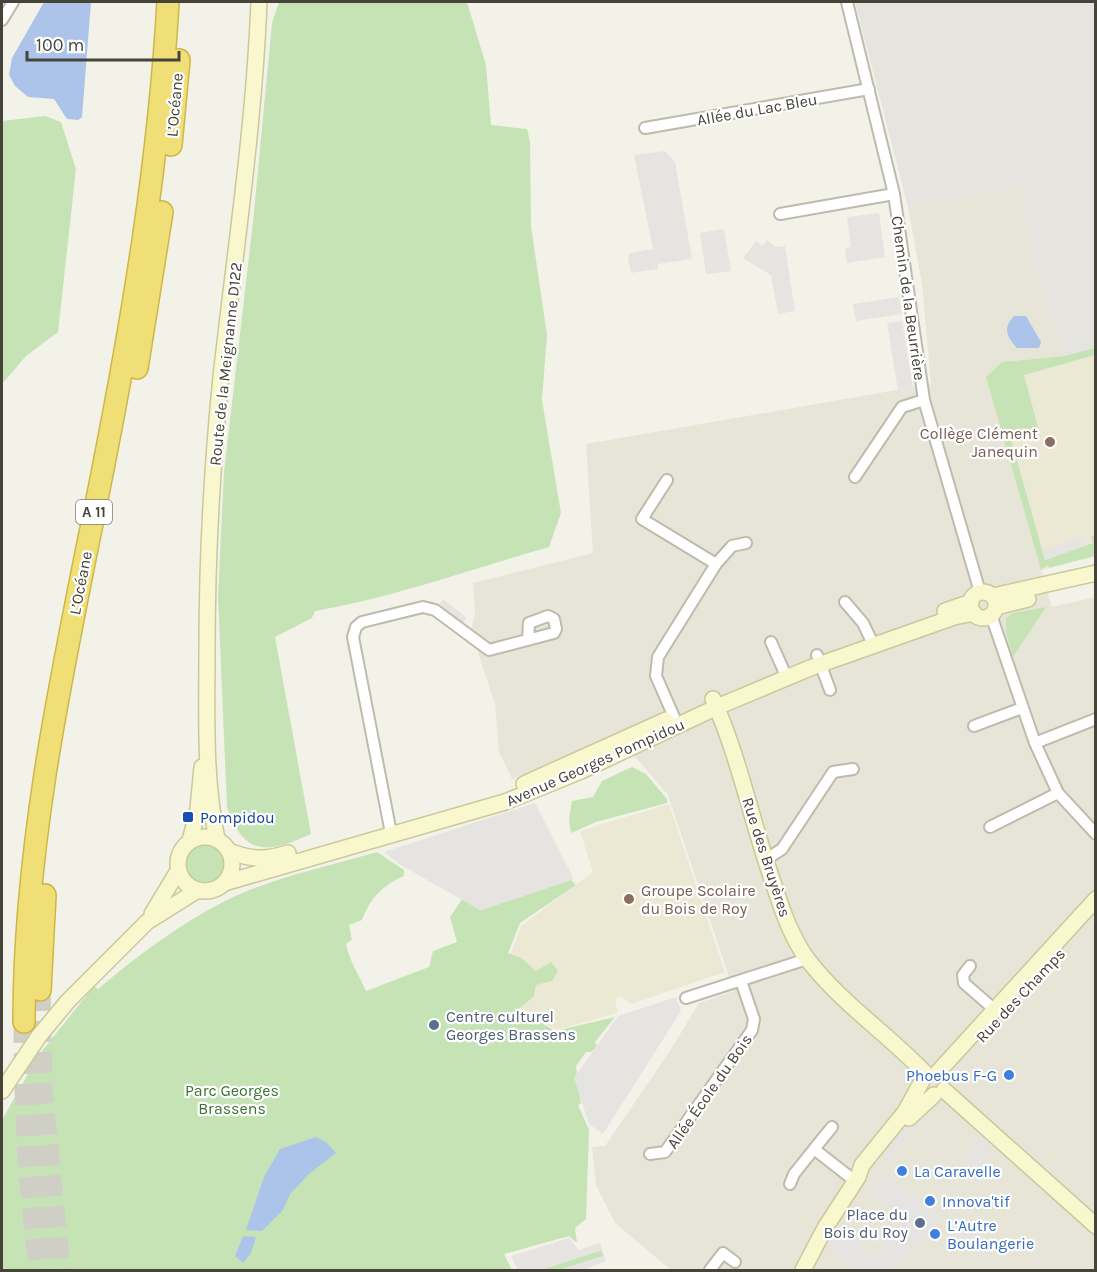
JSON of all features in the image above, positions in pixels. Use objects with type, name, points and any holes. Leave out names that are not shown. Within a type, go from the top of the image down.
[{"type":"highway","name":"L’Océane","points":[[24,1022],[28,924],[42,795],[63,670],[138,279],[156,142],[168,2]]},
{"type":"highway","name":"L’Océane","points":[[40,990],[43,911],[54,812],[77,675],[156,260],[172,136],[183,2]]},
{"type":"street","points":[[2,20],[13,2]]},
{"type":"street","name":"Route de la Meignanne D122","points":[[207,728],[207,590],[211,496],[221,376],[250,144],[259,2]]},
{"type":"street","name":"Chemin de la Beurrière","points":[[847,2],[894,194],[924,400],[984,604],[1035,743],[1058,793],[1095,834]]},
{"type":"street","name":"Allée du Lac Bleu","points":[[645,128],[869,89]]},
{"type":"street","points":[[780,214],[894,194]]},
{"type":"street","points":[[855,477],[903,407],[924,400]]},
{"type":"street","points":[[667,480],[642,519],[716,564]]},
{"type":"street","points":[[674,717],[656,676],[658,657],[716,564],[732,546],[746,543]]},
{"type":"street","name":"Avenue Georges Pompidou","points":[[224,884],[505,802],[591,767],[715,703],[819,659],[984,604],[1095,573]]},
{"type":"street","name":"Avenue Georges Pompidou","points":[[984,604],[1095,582]]},
{"type":"street","points":[[845,602],[872,640]]},
{"type":"street","points":[[390,828],[353,637],[356,627],[362,622],[423,607],[435,610],[489,650],[528,640]]},
{"type":"street","points":[[771,642],[785,673]]},
{"type":"street","points":[[819,659],[830,690]]},
{"type":"street","name":"Avenue Georges Pompidou","points":[[229,851],[253,859],[271,858],[390,828],[511,789],[674,717],[715,703]]},
{"type":"street","name":"Rue des Bruyères","points":[[715,703],[729,736],[765,861],[781,906],[807,959],[840,995],[935,1082],[1093,1220]]},
{"type":"street","points":[[974,726],[1022,708]]},
{"type":"street","points":[[1035,743],[1095,719]]},
{"type":"street","points":[[178,871],[186,883],[198,890],[212,890],[224,884],[232,870],[229,851],[218,839],[213,819],[207,728]]},
{"type":"street","points":[[147,922],[178,871],[180,853],[190,841],[198,808],[207,728]]},
{"type":"street","points":[[765,861],[782,849],[833,772],[853,769]]},
{"type":"street","points":[[990,827],[1058,793]]},
{"type":"street","points":[[190,841],[203,836],[218,839]]},
{"type":"street","points":[[2,1090],[39,1036],[68,1001],[147,922],[198,890]]},
{"type":"street","name":"Rue des Champs","points":[[935,1082],[995,1010],[1095,899]]},
{"type":"street","name":"Rue des Champs","points":[[935,1082],[1095,913]]},
{"type":"street","points":[[686,998],[807,959]]},
{"type":"street","name":"Rue des Champs","points":[[970,966],[963,975],[964,983],[995,1010]]},
{"type":"street","name":"Allée École du Bois","points":[[650,1154],[665,1152],[752,1030],[754,1018],[741,981]]},
{"type":"street","points":[[803,1270],[857,1179],[867,1171],[935,1082]]},
{"type":"street","points":[[790,1184],[794,1174],[832,1127]]},
{"type":"street","points":[[814,1149],[857,1179]]},
{"type":"street","points":[[710,1270],[723,1253],[735,1262]]},
{"type":"shaded area","points":[[855,2],[1095,2],[1095,348],[1064,356],[1029,256],[1024,187],[908,207]]},
{"type":"shaded area","points":[[665,151],[675,162],[692,259],[658,264],[658,269],[631,273],[628,259],[630,253],[653,249],[634,155]]},
{"type":"shaded area","points":[[1025,186],[1029,256],[1064,356],[1002,362],[986,377],[1052,607],[1095,597],[1095,1270],[671,1270],[615,1223],[596,1185],[592,1147],[605,1146],[670,1051],[699,1003],[734,991],[668,795],[616,735],[512,779],[499,752],[495,704],[471,631],[475,612],[473,583],[593,553],[586,444],[931,384],[922,284],[908,207]]},
{"type":"shaded area","points":[[879,213],[885,257],[847,263],[845,248],[851,247],[847,217]]},
{"type":"shaded area","points":[[724,229],[731,271],[706,274],[700,233]]},
{"type":"shaded area","points":[[767,240],[776,247],[785,246],[795,311],[778,314],[771,275],[743,258],[756,241],[762,246]]},
{"type":"shaded area","points":[[899,297],[902,314],[856,321],[853,304]]},
{"type":"shaded area","points":[[902,321],[913,388],[898,391],[887,323]]},
{"type":"shaded area","name":"Collège Clément Janequin","points":[[1095,348],[1095,556],[1041,570],[986,377],[1002,362],[1064,356]]},
{"type":"shaded area","points":[[1082,536],[1086,545],[1045,560],[1042,551]]},
{"type":"shaded area","points":[[443,599],[467,618],[462,624],[438,606]]},
{"type":"shaded area","points":[[535,803],[574,879],[480,910],[399,864],[384,852]]},
{"type":"shaded area","name":"Groupe Scolaire du Bois de Roy","points":[[669,804],[725,972],[631,1004],[621,996],[615,999],[618,1013],[556,1030],[519,1006],[508,961],[521,926],[593,872],[580,831]]},
{"type":"shaded area","points":[[676,997],[681,1011],[603,1134],[589,1124],[574,1078],[618,1016]]},
{"type":"shaded area","points":[[921,1111],[927,1117],[888,1162],[882,1156]]},
{"type":"shaded area","points":[[983,1135],[995,1147],[975,1170],[962,1158]]},
{"type":"shaded area","name":"Place du Bois du Roy","points":[[887,1171],[941,1219],[896,1270],[852,1270],[825,1245],[841,1226],[874,1254],[904,1220],[870,1190]]},
{"type":"shaded area","points":[[957,1214],[991,1244],[979,1257],[944,1227]]},
{"type":"shaded area","points":[[569,1238],[579,1250],[600,1243],[606,1261],[583,1270],[559,1270],[603,1256],[601,1250],[540,1270],[518,1270],[511,1256]]},
{"type":"green space","points":[[279,2],[467,2],[486,65],[491,125],[527,129],[530,141],[531,226],[547,335],[542,400],[561,513],[549,547],[404,590],[315,611],[312,618],[275,637],[311,834],[283,845],[260,847],[250,843],[241,835],[227,807],[218,596],[224,472],[253,222],[272,23]]},
{"type":"green space","points":[[45,116],[61,122],[76,169],[58,332],[26,356],[2,384],[2,121]]},
{"type":"green space","points":[[1095,348],[1095,355],[1024,375],[1039,431],[1011,439],[1045,560],[1093,543],[1091,536],[1095,535],[1095,556],[1049,568],[1048,565],[1041,570],[986,377],[1002,362],[1064,356]]},
{"type":"green space","points":[[1046,607],[1013,657],[1006,632],[1006,618],[1013,613]]},
{"type":"green space","points":[[632,767],[646,774],[667,799],[667,803],[596,822],[571,833],[569,819],[572,801],[593,797],[602,781]]},
{"type":"green space","points":[[205,844],[213,845],[220,850],[225,857],[225,873],[220,880],[213,885],[205,886],[197,885],[190,880],[185,873],[184,865],[185,857],[190,850],[197,845]]},
{"type":"green space","name":"Parc Georges Brassens","points":[[377,852],[404,870],[404,876],[378,894],[362,920],[349,925],[352,940],[346,944],[352,963],[366,991],[429,967],[433,951],[457,942],[450,917],[463,898],[481,910],[571,880],[576,885],[520,923],[508,953],[521,958],[536,971],[551,962],[558,971],[552,981],[536,985],[534,996],[519,1009],[555,1031],[615,1017],[595,1042],[597,1046],[591,1052],[586,1052],[576,1066],[581,1104],[578,1105],[589,1130],[586,1219],[575,1228],[577,1243],[569,1236],[504,1254],[512,1270],[2,1270],[2,1120],[38,1056],[94,986],[98,989],[158,942],[223,902],[260,886]]},
{"type":"green space","points":[[602,1250],[604,1256],[559,1270],[540,1270]]},
{"type":"water","points":[[44,2],[91,2],[82,117],[78,120],[67,119],[54,99],[28,97],[15,86],[9,75],[12,58]]},
{"type":"water","points":[[1014,316],[1026,316],[1041,342],[1039,348],[1017,348],[1013,344],[1008,336],[1007,328]]},
{"type":"water","points":[[316,1137],[326,1142],[336,1153],[310,1173],[290,1194],[283,1210],[262,1231],[246,1230],[264,1177],[280,1149]]},
{"type":"water","points":[[243,1236],[256,1237],[251,1253],[243,1263],[235,1256]]},
{"type":"tunnel","points":[[40,990],[42,1089],[60,1270]]},
{"type":"tunnel","points":[[24,1022],[28,1147],[32,1208],[40,1270]]},
{"type":"place","name":"Collège Clément Janequin","points":[[1050,442]]},
{"type":"place","name":"Pompidou","points":[[188,817]]},
{"type":"place","name":"Groupe Scolaire du Bois de Roy","points":[[629,899]]},
{"type":"place","name":"Centre culturel Georges Brassens","points":[[434,1025]]},
{"type":"place","name":"Phoebus F-G","points":[[1009,1075]]},
{"type":"place","name":"La Caravelle","points":[[902,1171]]},
{"type":"place","name":"Innova'tif","points":[[930,1201]]},
{"type":"place","name":"Place du Bois du Roy","points":[[920,1223]]},
{"type":"place","name":"L’Autre Boulangerie","points":[[935,1234]]}]
